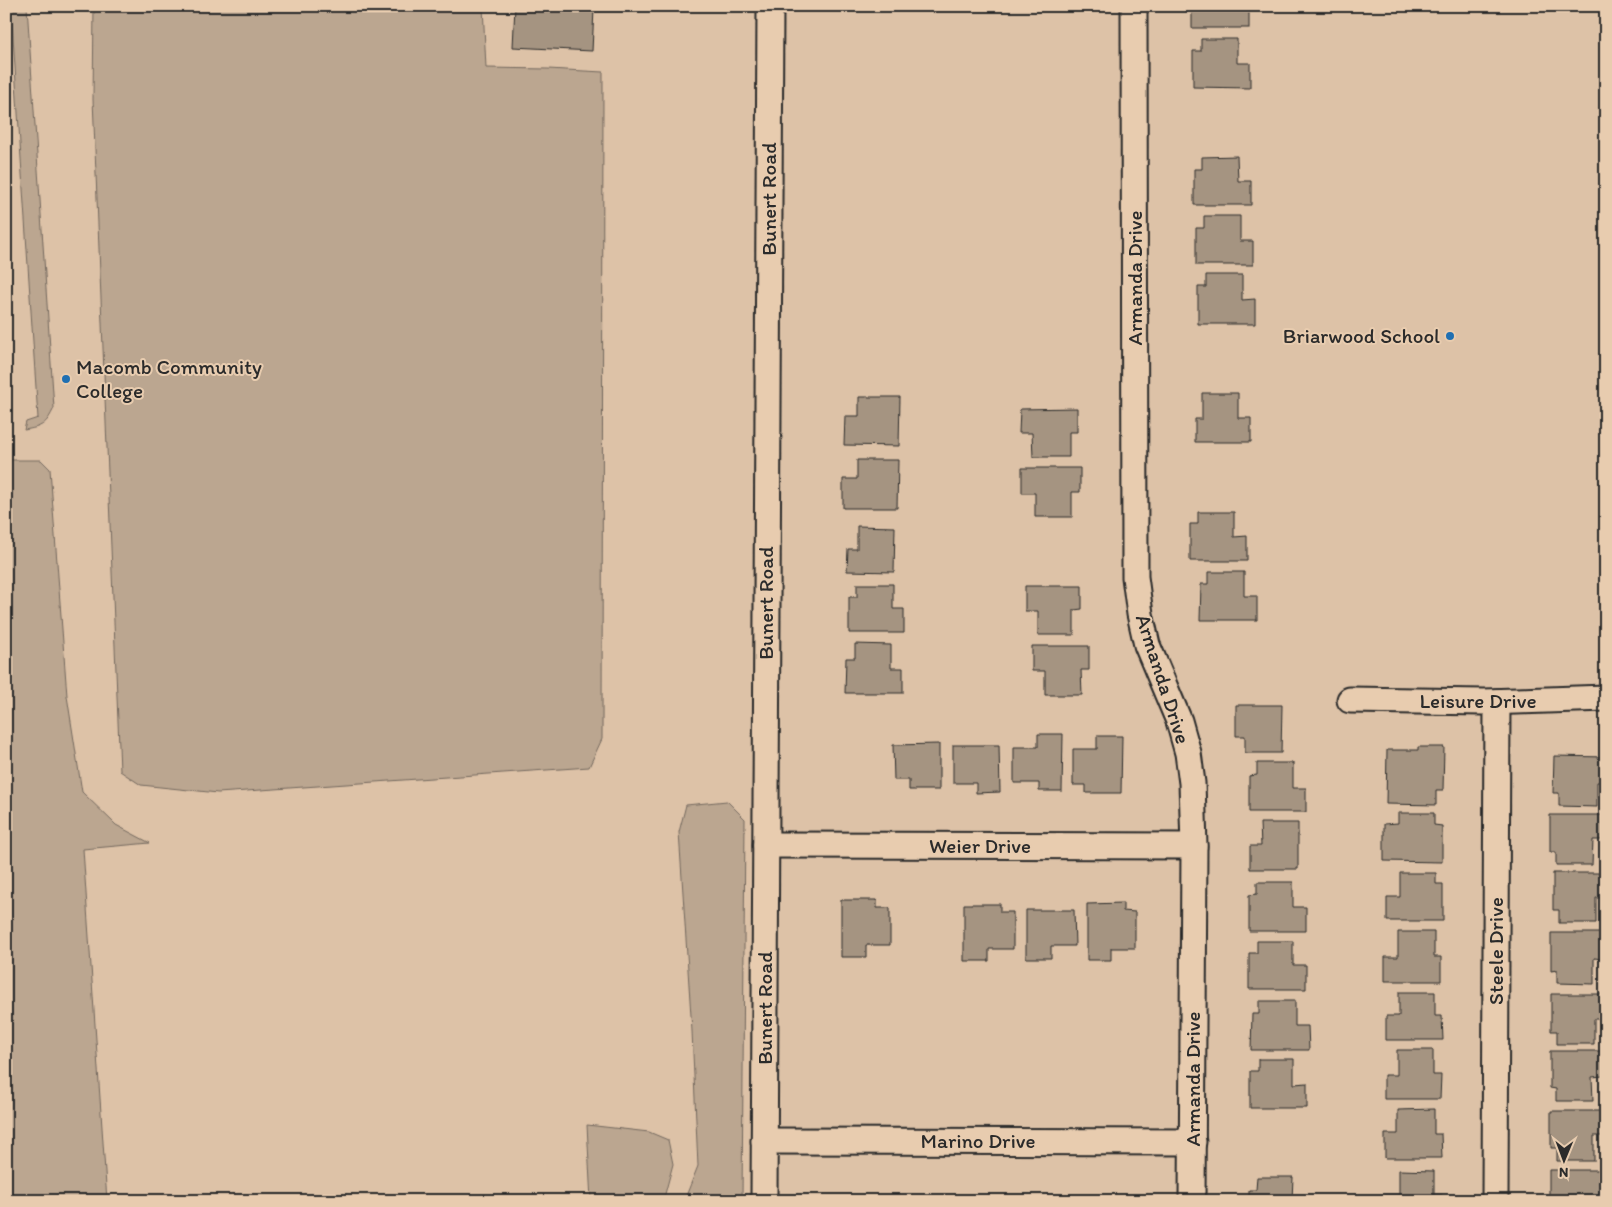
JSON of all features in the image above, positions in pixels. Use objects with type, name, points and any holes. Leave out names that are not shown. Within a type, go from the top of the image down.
[{"type":"street","name":"Bunert Road","points":[[764,1201],[770,6]]},
{"type":"street","name":"Armanda Drive","points":[[1134,6],[1136,577],[1137,594],[1147,645],[1179,721],[1188,752],[1192,783],[1194,846],[1192,1201]]},
{"type":"street","name":"Leisure Drive","points":[[1350,700],[1497,702],[1606,698]]},
{"type":"street","name":"Steele Drive","points":[[1495,1201],[1497,702]]},
{"type":"street","name":"Weier Drive","points":[[766,845],[1194,846]]},
{"type":"street","name":"Marino Drive","points":[[764,1141],[1193,1142]]},
{"type":"shaded area","points":[[11,6],[27,6],[54,408],[46,422],[35,428],[24,430],[26,422],[38,418]]},
{"type":"shaded area","points":[[94,6],[483,6],[486,68],[603,72],[602,739],[589,767],[218,793],[141,785],[120,771],[93,99]]},
{"type":"shaded area","points":[[6,460],[41,460],[50,469],[67,696],[82,792],[116,825],[150,843],[83,849],[107,1201],[6,1201]]},
{"type":"shaded area","points":[[727,801],[745,819],[742,1201],[684,1201],[698,1166],[692,1031],[679,832],[686,805]]},
{"type":"shaded area","points":[[587,1125],[649,1132],[668,1140],[673,1164],[665,1194],[660,1201],[591,1201]]},
{"type":"building","points":[[515,6],[594,9],[592,51],[513,47]]},
{"type":"building","points":[[1192,6],[1249,6],[1249,28],[1192,28]]},
{"type":"building","points":[[1201,39],[1237,39],[1237,63],[1250,63],[1250,88],[1193,87],[1193,51],[1201,51]]},
{"type":"building","points":[[1237,156],[1238,181],[1251,181],[1251,205],[1194,205],[1194,169],[1202,169],[1202,157]]},
{"type":"building","points":[[1204,216],[1240,216],[1240,241],[1253,241],[1253,265],[1196,265],[1196,228],[1204,228]]},
{"type":"building","points":[[1206,275],[1242,275],[1242,300],[1255,299],[1255,324],[1198,324],[1198,287],[1206,287]]},
{"type":"building","points":[[1202,393],[1238,393],[1238,418],[1251,418],[1251,442],[1195,442],[1195,419],[1202,419]]},
{"type":"building","points":[[859,397],[900,397],[899,446],[844,445],[845,416],[859,416]]},
{"type":"building","points":[[1077,408],[1077,432],[1069,432],[1069,457],[1033,457],[1032,433],[1019,433],[1020,409]]},
{"type":"building","points":[[857,460],[898,460],[897,508],[843,508],[843,479],[857,479]]},
{"type":"building","points":[[1022,468],[1080,468],[1080,492],[1072,492],[1072,517],[1035,517],[1035,493],[1022,493]]},
{"type":"building","points":[[1198,512],[1234,512],[1234,537],[1247,536],[1247,561],[1190,561],[1190,524],[1198,524]]},
{"type":"building","points":[[857,526],[895,527],[894,572],[847,571],[848,549],[857,549]]},
{"type":"building","points":[[1208,572],[1244,572],[1244,596],[1257,596],[1257,620],[1200,620],[1201,584],[1208,584]]},
{"type":"building","points":[[857,584],[893,584],[893,609],[904,609],[904,633],[849,633],[849,597],[857,597]]},
{"type":"building","points":[[1025,586],[1082,586],[1082,609],[1074,610],[1074,635],[1038,635],[1038,611],[1025,611]]},
{"type":"building","points":[[855,644],[891,645],[891,668],[903,668],[903,693],[845,693],[846,658],[855,658]]},
{"type":"building","points":[[1032,646],[1089,646],[1089,670],[1081,670],[1082,695],[1045,695],[1045,671],[1032,671]]},
{"type":"building","points":[[1236,705],[1282,705],[1281,753],[1245,753],[1245,736],[1236,736]]},
{"type":"building","points":[[1038,734],[1063,734],[1062,791],[1039,791],[1039,783],[1014,783],[1014,747],[1038,747]]},
{"type":"building","points":[[1097,736],[1122,736],[1121,793],[1086,793],[1086,785],[1073,785],[1073,749],[1097,749]]},
{"type":"building","points":[[939,744],[939,790],[909,790],[909,780],[894,780],[893,745]]},
{"type":"building","points":[[953,745],[999,745],[1000,792],[976,793],[976,783],[953,783]]},
{"type":"building","points":[[1418,747],[1444,747],[1443,790],[1436,790],[1436,805],[1386,804],[1387,750],[1418,750]]},
{"type":"building","points":[[1554,756],[1606,757],[1606,782],[1597,782],[1597,807],[1559,806],[1559,793],[1553,793]]},
{"type":"building","points":[[1257,763],[1293,763],[1293,788],[1306,788],[1306,812],[1249,812],[1249,776],[1257,775]]},
{"type":"building","points":[[1398,813],[1434,813],[1434,825],[1442,826],[1442,862],[1384,861],[1384,824],[1398,823]]},
{"type":"building","points":[[1550,815],[1603,815],[1603,840],[1593,840],[1592,865],[1556,865],[1556,852],[1550,852]]},
{"type":"building","points":[[1260,823],[1298,823],[1298,869],[1250,869],[1250,846],[1261,846]]},
{"type":"building","points":[[1400,873],[1436,873],[1436,884],[1443,884],[1443,921],[1387,921],[1387,897],[1400,897]]},
{"type":"building","points":[[1553,873],[1606,873],[1606,898],[1596,898],[1596,923],[1559,923],[1559,910],[1553,910]]},
{"type":"building","points":[[1257,882],[1293,882],[1293,907],[1306,907],[1306,931],[1249,931],[1249,895],[1257,894]]},
{"type":"building","points":[[841,900],[877,900],[877,908],[890,908],[890,945],[866,945],[866,957],[841,957]]},
{"type":"building","points":[[1123,903],[1123,911],[1135,912],[1135,948],[1111,948],[1111,960],[1087,960],[1087,904]]},
{"type":"building","points":[[964,904],[1000,904],[1000,912],[1013,912],[1013,949],[989,949],[989,961],[964,961]]},
{"type":"building","points":[[1026,910],[1074,910],[1075,946],[1051,946],[1051,958],[1026,958]]},
{"type":"building","points":[[1398,932],[1434,932],[1434,957],[1441,957],[1441,981],[1385,981],[1385,957],[1398,957]]},
{"type":"building","points":[[1551,933],[1604,933],[1604,959],[1594,958],[1594,984],[1557,983],[1557,970],[1551,971]]},
{"type":"building","points":[[1257,941],[1293,941],[1293,965],[1306,965],[1306,989],[1249,989],[1249,953],[1257,953]]},
{"type":"building","points":[[1399,992],[1435,992],[1435,1016],[1442,1016],[1443,1040],[1386,1040],[1386,1016],[1399,1016]]},
{"type":"building","points":[[1551,994],[1605,994],[1604,1019],[1594,1019],[1594,1044],[1557,1044],[1557,1031],[1551,1031]]},
{"type":"building","points":[[1259,1001],[1295,1001],[1295,1026],[1308,1026],[1309,1050],[1251,1050],[1252,1014],[1259,1014]]},
{"type":"building","points":[[1397,1050],[1433,1050],[1433,1075],[1441,1075],[1440,1099],[1384,1099],[1384,1075],[1397,1075]]},
{"type":"building","points":[[1550,1051],[1603,1051],[1603,1076],[1592,1077],[1593,1101],[1556,1101],[1556,1089],[1550,1088]]},
{"type":"building","points":[[1258,1059],[1294,1059],[1294,1084],[1307,1083],[1307,1108],[1250,1108],[1250,1071],[1258,1071]]},
{"type":"building","points":[[1434,1109],[1434,1134],[1441,1134],[1442,1158],[1385,1158],[1385,1134],[1398,1134],[1398,1110]]},
{"type":"building","points":[[1551,1111],[1605,1111],[1605,1136],[1594,1136],[1594,1161],[1557,1161],[1557,1148],[1551,1148]]},
{"type":"building","points":[[1399,1170],[1434,1171],[1434,1195],[1442,1195],[1442,1201],[1385,1201],[1385,1195],[1399,1195]]},
{"type":"building","points":[[1549,1170],[1602,1170],[1603,1195],[1592,1195],[1592,1201],[1549,1201]]},
{"type":"building","points":[[1257,1177],[1293,1177],[1292,1201],[1249,1201],[1249,1190],[1256,1190]]},
{"type":"building","points":[[903,1197],[951,1197],[951,1201],[903,1201]]},
{"type":"building","points":[[833,1198],[869,1198],[869,1201],[833,1201]]},
{"type":"building","points":[[965,1198],[1013,1198],[1013,1201],[965,1201]]},
{"type":"building","points":[[1025,1199],[1061,1199],[1061,1201],[1025,1201]]},
{"type":"building","points":[[1086,1199],[1122,1199],[1122,1201],[1086,1201]]},
{"type":"place","name":"Briarwood School","points":[[1450,336]]},
{"type":"place","name":"Macomb Community College","points":[[66,379]]}]
